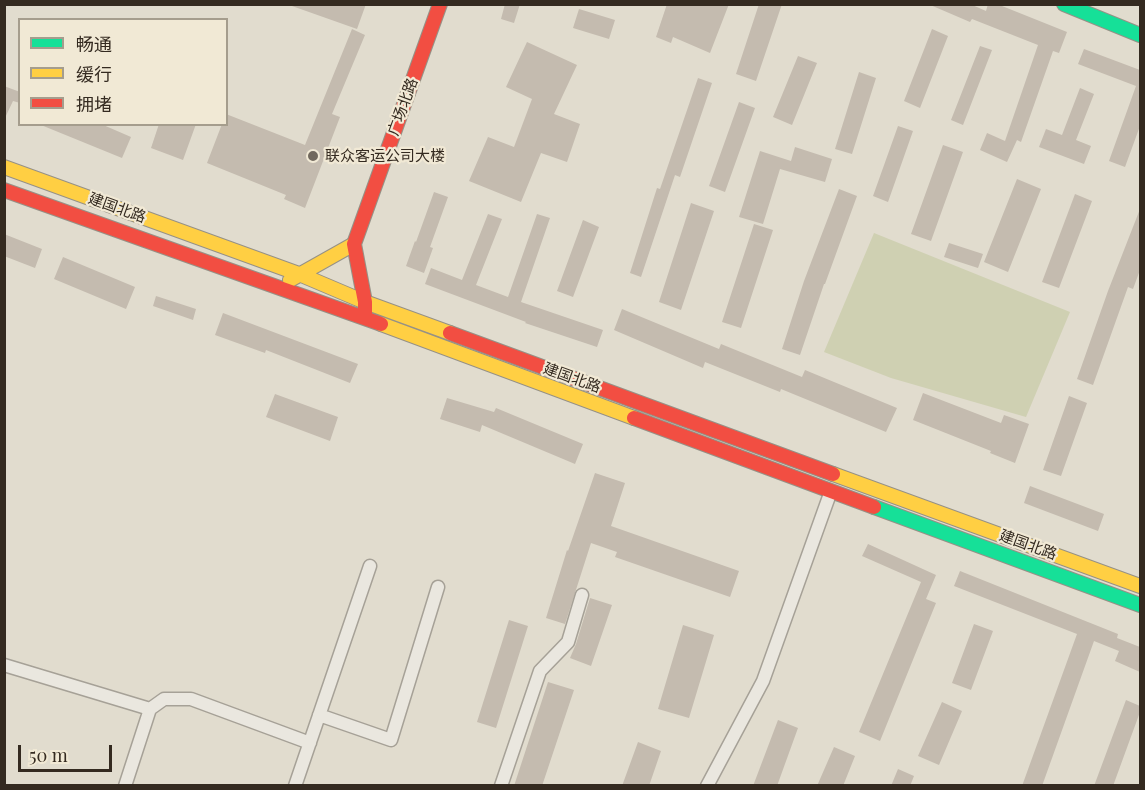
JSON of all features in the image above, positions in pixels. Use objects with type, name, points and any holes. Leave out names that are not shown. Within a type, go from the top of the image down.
[{"type":"main road","name":"广场北路","points":[[354,244],[440,4]]},
{"type":"main road","points":[[1064,4],[1140,35]]},
{"type":"main road","name":"建国北路","points":[[4,167],[1140,586]]},
{"type":"main road","name":"建国北路","points":[[4,190],[365,318],[1140,604]]},
{"type":"main road","points":[[278,288],[354,244],[365,302],[365,318]]},
{"type":"street","points":[[707,786],[763,681],[831,490]]},
{"type":"street","points":[[295,786],[370,566]]},
{"type":"street","points":[[319,715],[391,740],[438,587]]},
{"type":"street","points":[[501,786],[540,671],[568,642],[582,595]]},
{"type":"street","points":[[4,665],[150,709]]},
{"type":"street","points":[[125,786],[150,709],[164,699],[191,699],[310,743]]},
{"type":"green space","points":[[874,233],[1070,312],[1026,417],[891,378],[824,352]]},
{"type":"building","points":[[292,4],[366,4],[357,29],[292,6]]},
{"type":"building","points":[[505,4],[520,4],[514,23],[501,19]]},
{"type":"building","points":[[667,4],[729,4],[710,53],[673,37],[671,43],[656,37]]},
{"type":"building","points":[[759,4],[782,4],[756,81],[736,74]]},
{"type":"building","points":[[928,4],[970,4],[986,11],[988,4],[997,4],[1067,32],[1059,53],[1053,51],[1021,142],[1017,140],[1007,162],[980,150],[987,133],[1005,141],[1038,45],[972,19],[970,22]]},
{"type":"building","points":[[579,9],[615,20],[609,39],[573,28]]},
{"type":"building","points":[[352,29],[365,35],[332,114],[340,117],[305,208],[284,199],[286,195],[207,163],[221,126],[228,126],[228,115],[305,145]]},
{"type":"building","points":[[932,29],[948,36],[920,108],[904,101]]},
{"type":"building","points":[[527,42],[577,65],[554,114],[580,124],[567,162],[541,153],[521,202],[469,181],[488,137],[514,147],[532,99],[506,87]]},
{"type":"building","points":[[980,46],[992,50],[963,125],[951,120]]},
{"type":"building","points":[[1084,49],[1140,70],[1140,126],[1125,167],[1109,161],[1136,86],[1078,64]]},
{"type":"building","points":[[798,56],[817,63],[792,125],[773,117]]},
{"type":"building","points":[[859,72],[876,78],[852,154],[835,149]]},
{"type":"building","points":[[698,78],[712,83],[680,177],[675,175],[641,277],[630,273],[657,188],[660,189]]},
{"type":"building","points":[[4,86],[18,91],[18,102],[13,101],[4,120]]},
{"type":"building","points":[[1080,88],[1094,94],[1076,140],[1091,146],[1084,164],[1039,147],[1046,129],[1062,135]]},
{"type":"building","points":[[739,102],[755,108],[725,192],[709,186]]},
{"type":"building","points":[[43,126],[106,126],[131,137],[122,158]]},
{"type":"building","points":[[158,126],[195,126],[183,160],[151,148]]},
{"type":"building","points":[[898,126],[913,131],[888,202],[873,196]]},
{"type":"building","points":[[943,145],[963,152],[931,241],[911,234]]},
{"type":"building","points":[[795,147],[832,159],[825,182],[780,169],[763,224],[739,217],[760,151],[791,161]]},
{"type":"building","points":[[1017,179],[1041,189],[1008,272],[984,262]]},
{"type":"building","points":[[839,189],[857,196],[800,355],[782,349],[804,281]]},
{"type":"building","points":[[434,192],[448,197],[430,247],[433,248],[424,273],[406,266]]},
{"type":"building","points":[[1075,194],[1092,201],[1059,288],[1042,282]]},
{"type":"building","points":[[691,203],[714,211],[681,310],[659,302]]},
{"type":"building","points":[[1140,209],[1140,270],[1133,289],[1128,287],[1093,385],[1077,379]]},
{"type":"building","points":[[488,214],[502,219],[476,285],[508,297],[537,214],[550,218],[521,302],[603,330],[597,347],[525,323],[425,284],[431,268],[462,280]]},
{"type":"building","points":[[583,220],[599,227],[573,297],[557,291]]},
{"type":"building","points":[[754,224],[773,230],[741,328],[722,322]]},
{"type":"building","points":[[4,234],[42,249],[35,268],[4,256]]},
{"type":"building","points":[[949,243],[983,254],[978,268],[944,257]]},
{"type":"building","points":[[63,257],[135,287],[126,309],[54,279]]},
{"type":"building","points":[[156,296],[196,309],[193,320],[153,306]]},
{"type":"building","points":[[622,309],[719,349],[721,344],[802,377],[805,370],[897,408],[886,432],[781,389],[780,392],[705,362],[703,368],[614,330]]},
{"type":"building","points":[[223,313],[358,364],[350,383],[266,350],[265,353],[215,335]]},
{"type":"building","points":[[923,393],[1001,423],[1004,415],[1029,424],[1015,463],[913,420]]},
{"type":"building","points":[[275,394],[338,417],[330,441],[266,417]]},
{"type":"building","points":[[1069,396],[1087,403],[1061,476],[1043,470]]},
{"type":"building","points":[[447,398],[494,412],[496,408],[583,444],[575,464],[482,425],[480,432],[440,419]]},
{"type":"building","points":[[595,473],[625,483],[611,526],[739,571],[730,597],[615,557],[617,552],[591,543],[565,624],[546,618],[567,550]]},
{"type":"building","points":[[1030,486],[1104,514],[1098,531],[1024,503]]},
{"type":"building","points":[[868,544],[936,575],[926,599],[936,603],[880,741],[859,732],[921,582],[862,556]]},
{"type":"building","points":[[960,571],[1118,634],[1117,638],[1140,647],[1140,672],[1115,661],[1119,651],[1094,641],[1042,786],[1022,786],[1077,634],[954,586]]},
{"type":"building","points":[[590,598],[612,605],[591,666],[570,658]]},
{"type":"building","points":[[509,620],[528,626],[496,728],[477,722]]},
{"type":"building","points":[[974,624],[993,631],[971,690],[952,683]]},
{"type":"building","points":[[683,625],[714,635],[689,718],[658,709]]},
{"type":"building","points":[[548,682],[574,690],[542,786],[514,786]]},
{"type":"building","points":[[1126,700],[1140,706],[1140,712],[1113,786],[1094,786]]},
{"type":"building","points":[[942,702],[962,711],[939,765],[918,756]]},
{"type":"building","points":[[778,720],[798,728],[777,786],[753,786]]},
{"type":"building","points":[[638,742],[661,751],[649,786],[622,786]]},
{"type":"building","points":[[834,747],[855,756],[843,786],[817,786]]},
{"type":"building","points":[[898,769],[914,776],[910,786],[891,786]]},
{"type":"traffic: fast","points":[[1064,4],[1140,35]]},
{"type":"traffic: fast","points":[[874,507],[1140,605]]},
{"type":"traffic: slow","points":[[4,167],[299,274],[365,302],[450,333]]},
{"type":"traffic: slow","points":[[290,280],[354,244]]},
{"type":"traffic: slow","points":[[381,324],[634,418]]},
{"type":"traffic: slow","points":[[833,474],[1140,586]]},
{"type":"traffic: jam","points":[[354,244],[440,4]]},
{"type":"traffic: jam","points":[[4,190],[381,324]]},
{"type":"traffic: jam","points":[[354,244],[365,302],[365,314]]},
{"type":"traffic: jam","points":[[450,333],[833,474]]},
{"type":"traffic: jam","points":[[634,418],[874,507]]},
{"type":"place","name":"联众客运公司大楼","points":[[313,156]]}]
